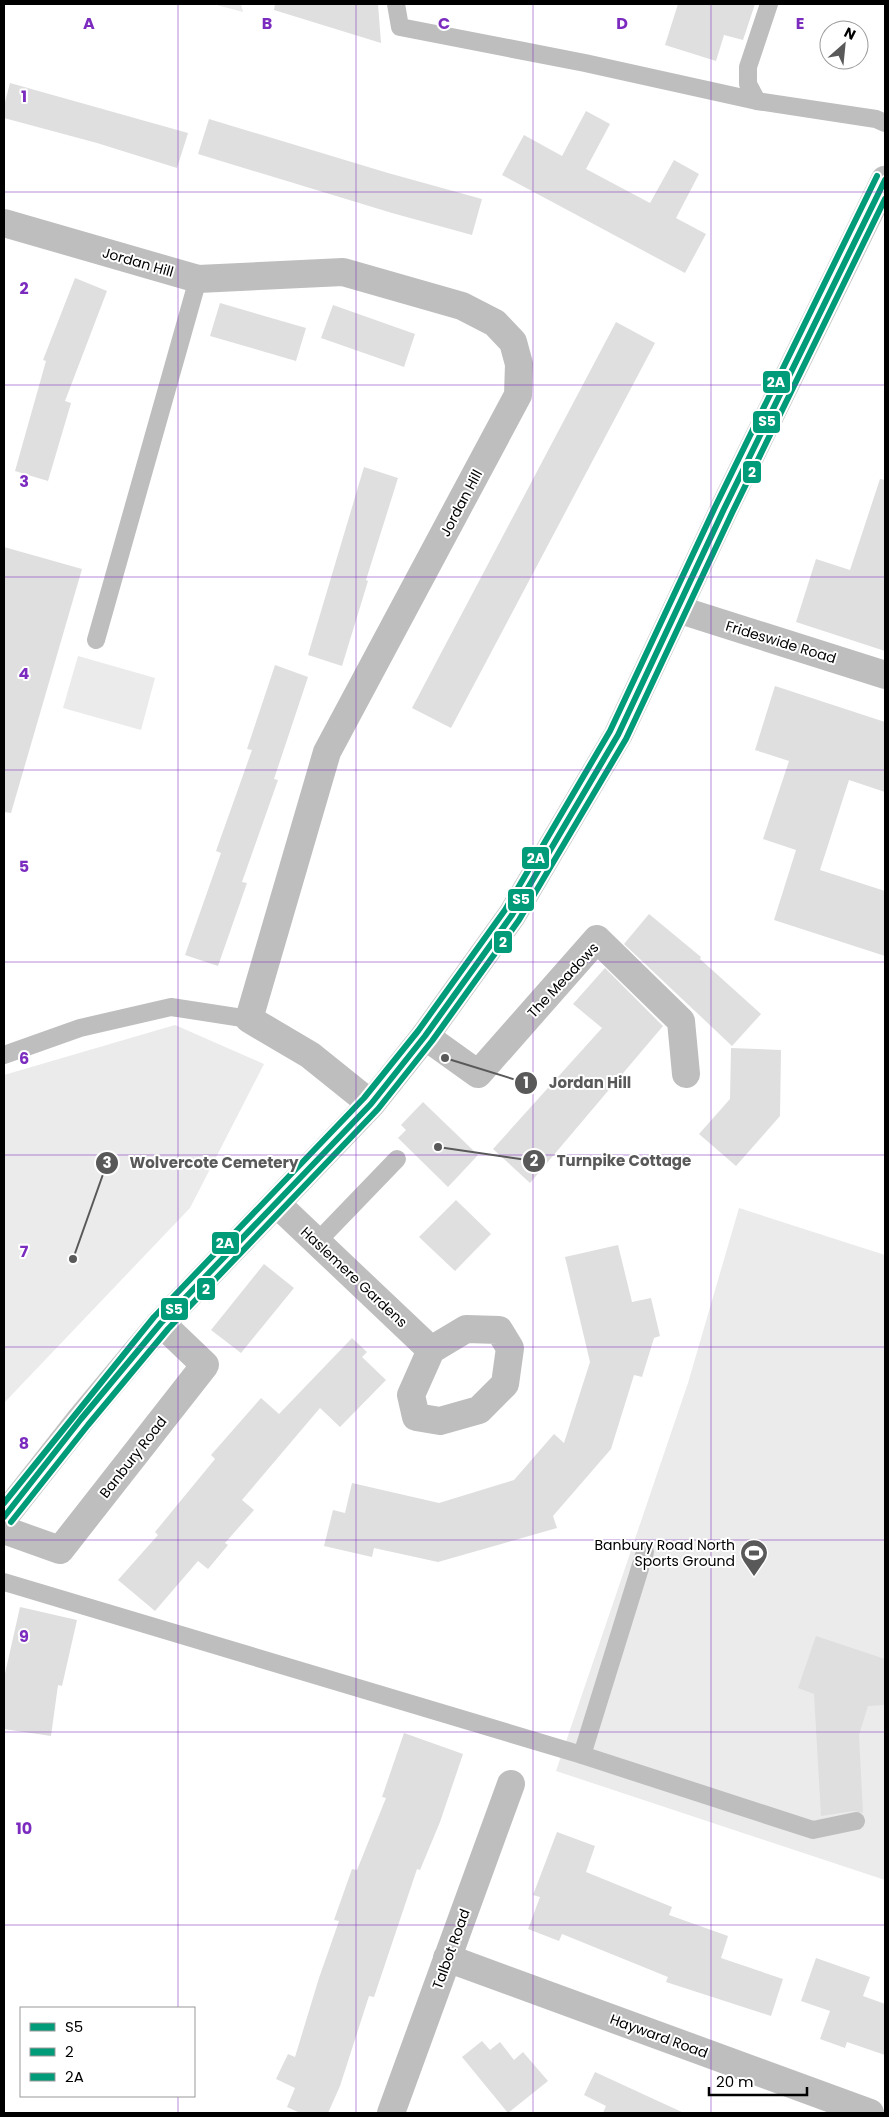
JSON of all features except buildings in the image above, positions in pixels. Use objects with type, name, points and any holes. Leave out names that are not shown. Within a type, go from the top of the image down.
[{"type":"street","points":[[4,1517],[80,1419],[161,1323],[371,1104],[425,1036],[512,915],[608,752],[885,180]]},
{"type":"street","name":"Jordan Hill","points":[[4,223],[198,279],[343,272],[462,306],[495,323],[512,342],[519,364],[518,395],[326,752],[249,1019]]},
{"type":"street","name":"Frideswide Road","points":[[678,609],[885,675]]},
{"type":"street","name":"The Meadows","points":[[425,1036],[478,1074],[597,939],[682,1021],[686,1074]]},
{"type":"street","points":[[249,1019],[310,1055],[371,1104]]},
{"type":"street","name":"Haslemere Gardens","points":[[277,1204],[431,1350]]},
{"type":"street","name":"Banbury Road","points":[[4,1530],[60,1550],[205,1365],[161,1323]]},
{"type":"street","name":"Talbot Road","points":[[390,2113],[511,1784]]},
{"type":"street","name":"Hayward Road","points":[[447,1958],[870,2113]]},
{"type":"lane","points":[[396,4],[400,27],[585,63],[756,101],[876,119],[885,123]]},
{"type":"lane","points":[[756,101],[748,84],[748,67],[769,4]]},
{"type":"lane","points":[[96,640],[198,279]]},
{"type":"lane","points":[[4,1055],[80,1028],[171,1007],[249,1019]]},
{"type":"lane","points":[[316,1243],[396,1159]]},
{"type":"lane","points":[[582,1755],[644,1552]]},
{"type":"lane","points":[[4,1582],[582,1755],[813,1830],[856,1821]]},
{"type":"shaded area","points":[[213,4],[241,4],[243,12]]},
{"type":"shaded area","points":[[78,656],[155,678],[141,730],[63,708]]},
{"type":"shaded area","points":[[175,1025],[264,1064],[190,1208],[4,1403],[4,1075]]},
{"type":"shaded area","name":"Banbury Road North Sports Ground","points":[[739,1208],[885,1255],[885,1880],[556,1771],[688,1383]]},
{"type":"transit line","name":"2A","points":[[4,1503],[154,1317],[364,1098],[418,1031],[505,910],[610,731],[716,505],[877,176]]},
{"type":"transit line","name":"S5","points":[[4,1517],[81,1419],[161,1323],[371,1104],[425,1036],[512,915],[618,735],[724,509],[885,180]]},
{"type":"transit line","name":"2","points":[[11,1522],[168,1329],[378,1109],[432,1041],[519,920],[626,739],[732,513],[885,199]]},
{"type":"place","name":"Jordan Hill","points":[[445,1058]]},
{"type":"place","name":"Turnpike Cottage","points":[[438,1147]]},
{"type":"place","name":"Wolvercote Cemetery","points":[[73,1259]]},
{"type":"place","name":"Banbury Road North Sports Ground","points":[[754,1577]]}]
